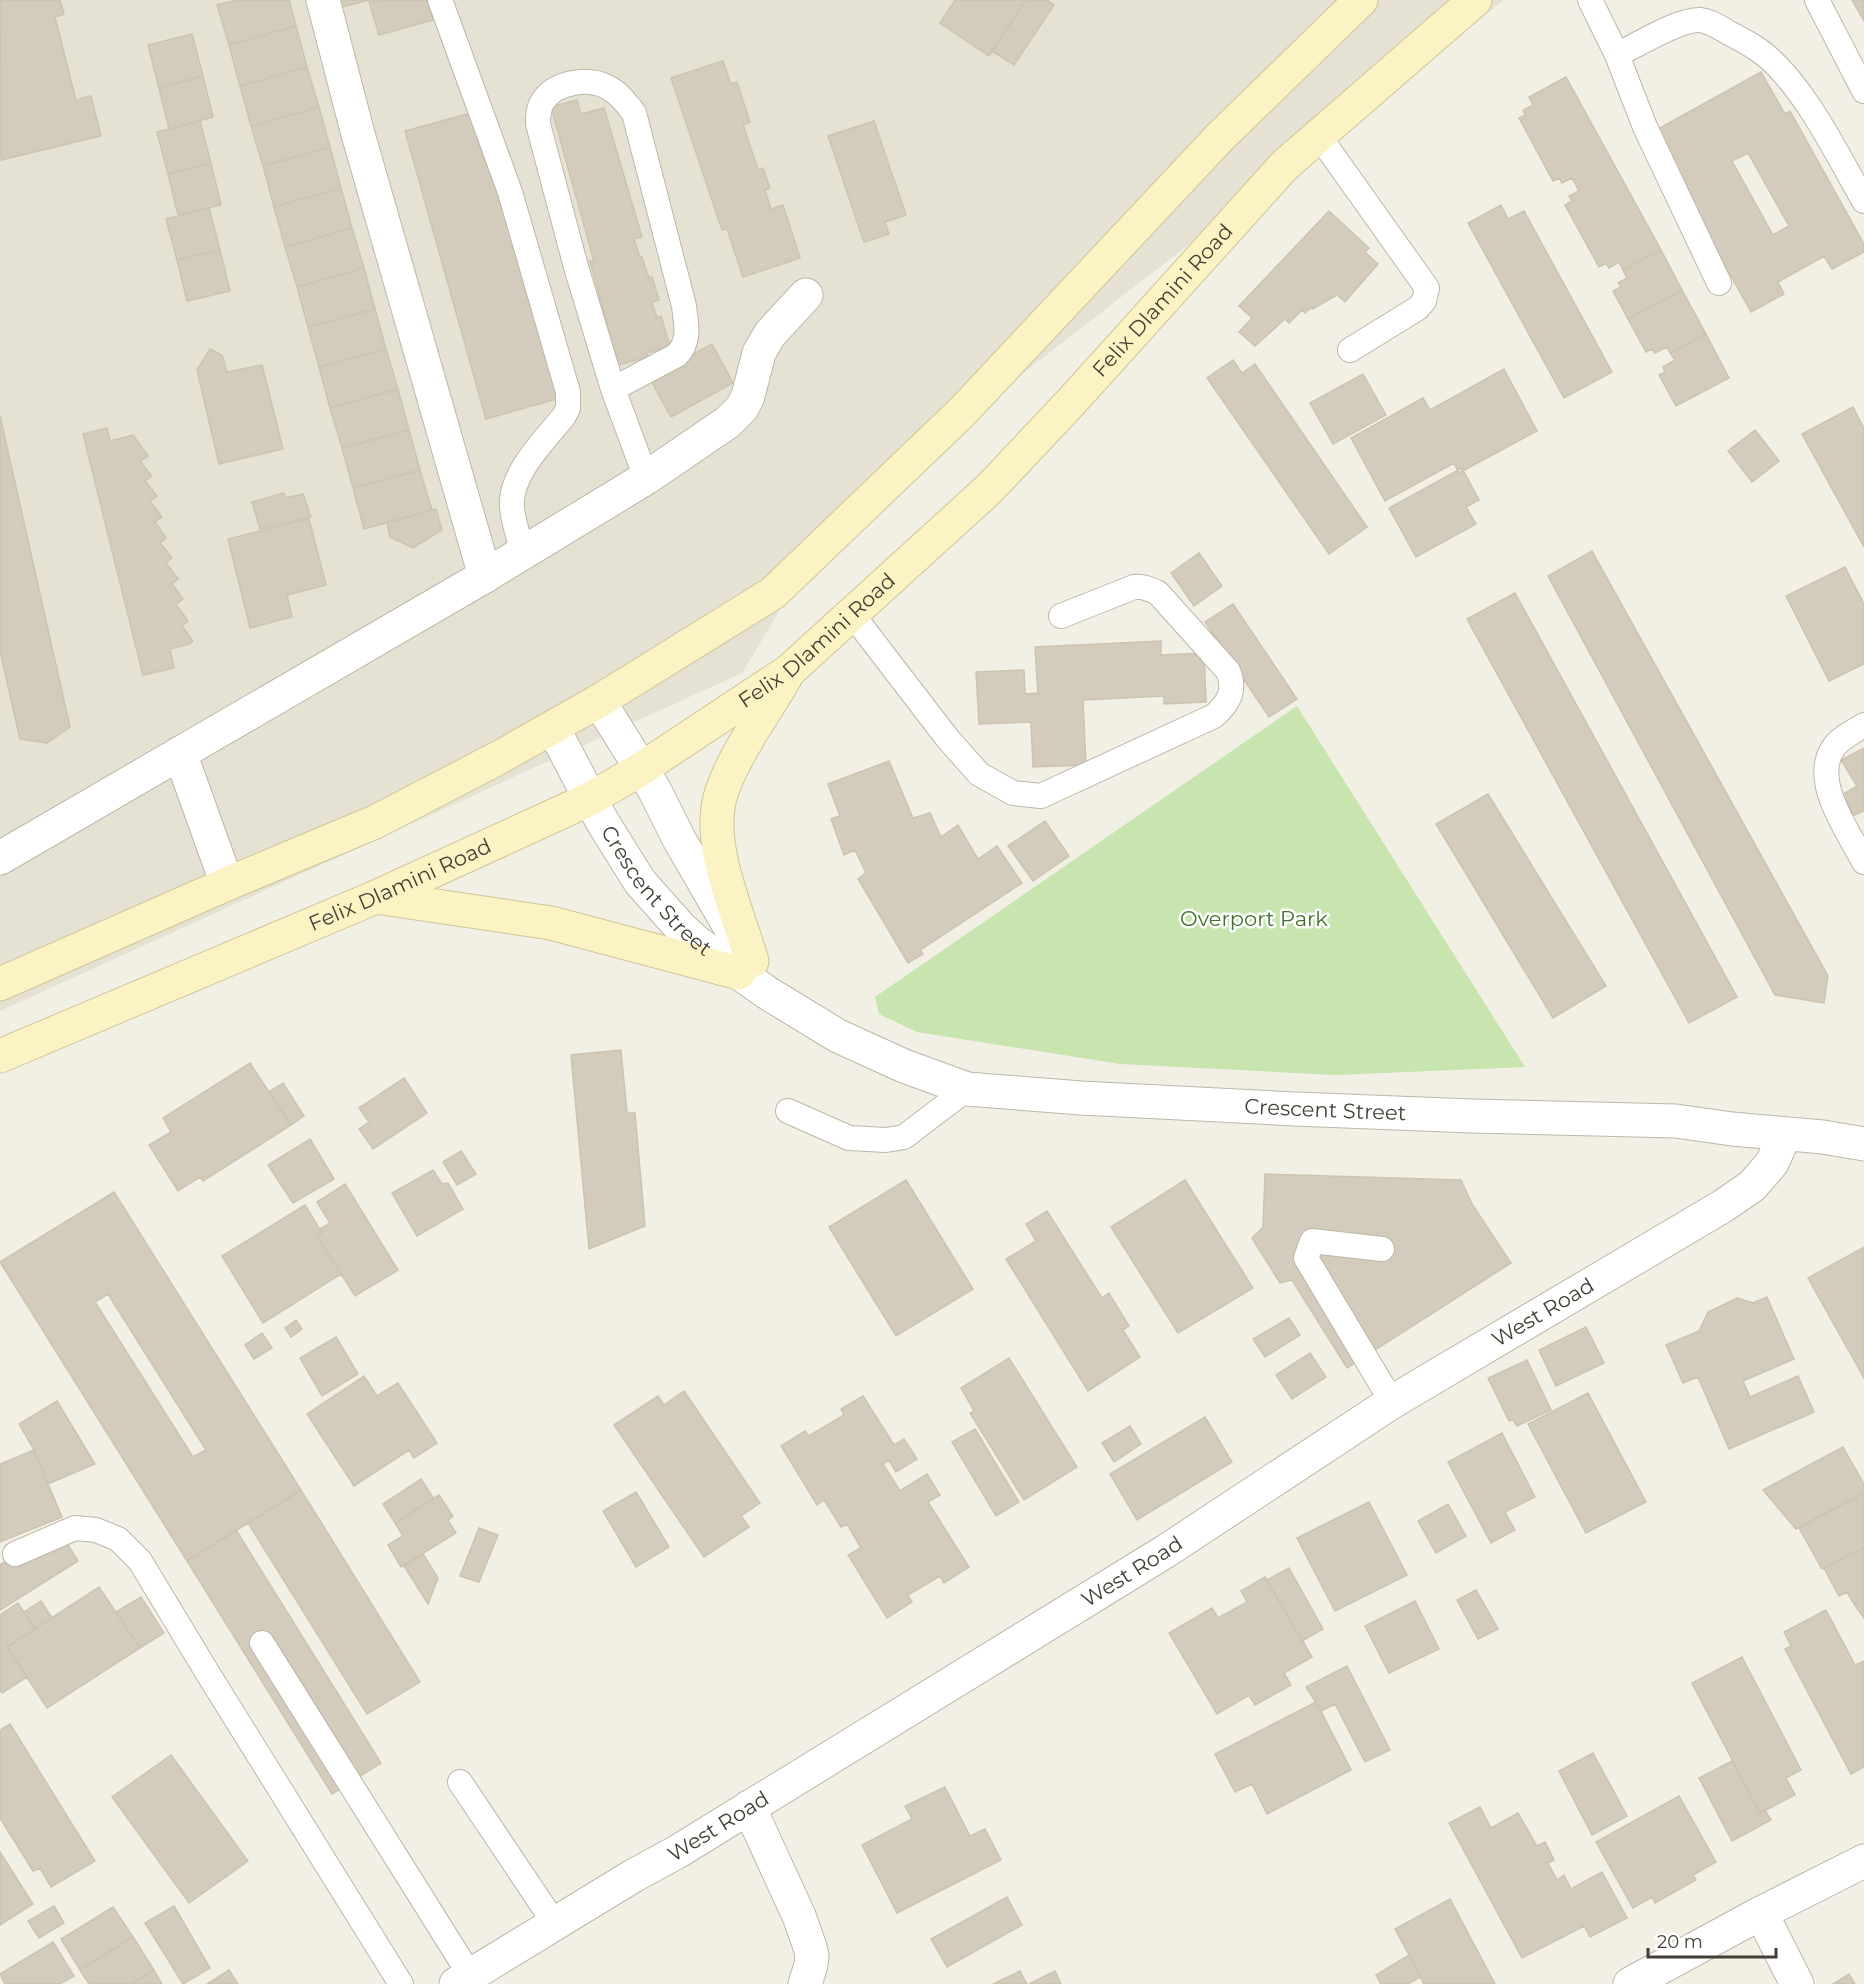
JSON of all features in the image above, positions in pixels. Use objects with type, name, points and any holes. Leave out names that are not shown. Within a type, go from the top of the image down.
[{"type":"main road","points":[[0,984],[375,822],[599,702],[772,593],[962,412],[1220,137],[1360,0]]},
{"type":"main road","name":"Felix Dlamini Road","points":[[0,1056],[376,897],[590,799],[641,769],[789,671],[989,489],[1072,401],[1285,165],[1475,0]]},
{"type":"main road","points":[[376,897],[551,923],[688,961],[745,967],[741,923],[725,881],[720,850],[717,822],[721,793],[732,768],[789,671]]},
{"type":"street","points":[[323,0],[358,134],[485,576]]},
{"type":"street","points":[[0,858],[485,576],[645,477],[728,422],[742,408],[748,396],[759,353],[770,334],[806,295]]},
{"type":"street","name":"Crescent Street","points":[[599,702],[641,769],[733,933],[745,967]]},
{"type":"street","name":"Crescent Street","points":[[553,728],[590,799],[640,882],[699,945],[745,967],[802,1014],[838,1036],[967,1089],[1092,1099],[1295,1109],[1460,1116],[1676,1121],[1732,1129],[1823,1137],[1864,1144]]},
{"type":"street","points":[[180,753],[227,884]]},
{"type":"street","name":"West Road","points":[[463,1980],[1166,1551],[1392,1402],[1723,1206],[1752,1186],[1772,1163],[1785,1134]]},
{"type":"street","points":[[749,1807],[799,1916],[810,1947],[812,1956],[810,1971],[805,1984]]},
{"type":"street","points":[[1630,1984],[1761,1913],[1864,1862]]},
{"type":"street","points":[[1761,1913],[1797,1984]]},
{"type":"lane","points":[[440,0],[510,192],[568,392],[568,408],[564,416],[513,486],[512,509],[523,553]]},
{"type":"lane","points":[[1590,0],[1617,55],[1645,127],[1719,283]]},
{"type":"lane","points":[[1817,0],[1864,91]]},
{"type":"lane","points":[[1617,55],[1685,22],[1700,20],[1735,35],[1765,54],[1785,75],[1816,117],[1864,201]]},
{"type":"lane","points":[[613,389],[677,355],[683,348],[687,336],[684,306],[634,113],[621,96],[608,87],[593,81],[572,83],[551,93],[543,101],[538,112],[537,124],[576,267],[613,389],[645,477]]},
{"type":"lane","points":[[1319,136],[1427,288],[1424,301],[1418,308],[1350,350]]},
{"type":"lane","points":[[852,614],[948,739],[978,774],[1013,793],[1041,796],[1214,716],[1222,709],[1231,695],[1232,687],[1228,671],[1158,593],[1150,589],[1142,586],[1134,587],[1061,616]]},
{"type":"lane","points":[[1864,725],[1835,745],[1825,767],[1825,776],[1829,793],[1864,862]]},
{"type":"lane","points":[[788,1111],[849,1137],[886,1140],[904,1137],[967,1089]]},
{"type":"lane","points":[[1382,1249],[1312,1241],[1306,1258],[1392,1402]]},
{"type":"lane","points":[[15,1554],[75,1528],[96,1530],[118,1539],[140,1561],[400,1984]]},
{"type":"lane","points":[[262,1643],[463,1980]]},
{"type":"lane","points":[[460,1782],[555,1924]]},
{"type":"shaded area","points":[[0,0],[1504,0],[835,519],[742,673],[0,1011]]},
{"type":"green space","name":"Overport Park","points":[[1297,706],[1525,1067],[1336,1075],[1120,1064],[917,1032],[879,1014],[875,997]]},
{"type":"building","points":[[0,0],[60,0],[64,14],[55,17],[76,100],[91,96],[101,136],[1,160]]},
{"type":"building","points":[[236,0],[289,0],[296,26],[229,45],[217,5]]},
{"type":"building","points":[[340,0],[369,0],[342,7]]},
{"type":"building","points":[[427,0],[433,20],[379,35],[369,1]]},
{"type":"building","points":[[955,0],[1026,0],[989,56],[940,23]]},
{"type":"building","points":[[1026,0],[1047,0],[1054,5],[1014,65],[992,51]]},
{"type":"building","points":[[1852,0],[1864,0],[1864,21]]},
{"type":"building","points":[[296,26],[307,67],[240,86],[229,45]]},
{"type":"building","points":[[192,34],[203,76],[159,88],[148,45]]},
{"type":"building","points":[[723,61],[731,84],[737,82],[750,122],[743,125],[758,169],[763,168],[770,188],[765,190],[771,209],[783,205],[800,258],[743,277],[727,229],[722,230],[671,78]]},
{"type":"building","points":[[307,67],[319,107],[251,126],[240,86]]},
{"type":"building","points":[[1761,72],[1785,114],[1790,111],[1864,244],[1864,252],[1832,269],[1824,256],[1778,282],[1784,294],[1751,312],[1675,176],[1656,130]],"holes":[[[1748,153],[1789,226],[1773,235],[1732,161]]]},
{"type":"building","points":[[203,76],[213,117],[169,129],[159,88]]},
{"type":"building","points":[[1566,77],[1661,250],[1623,270],[1619,262],[1609,268],[1606,263],[1599,267],[1565,205],[1572,201],[1569,196],[1579,191],[1572,178],[1562,183],[1559,178],[1553,181],[1519,118],[1525,115],[1523,110],[1533,105],[1529,97]]},
{"type":"building","points":[[577,100],[581,114],[604,108],[642,237],[634,239],[649,278],[652,277],[659,300],[652,302],[657,318],[661,316],[670,346],[647,353],[648,357],[618,365],[590,261],[594,261],[551,107]]},
{"type":"building","points":[[319,107],[330,147],[263,166],[251,126]]},
{"type":"building","points":[[478,111],[560,398],[486,419],[405,131]]},
{"type":"building","points":[[200,121],[211,163],[168,174],[157,132]]},
{"type":"building","points":[[874,121],[906,215],[885,222],[889,234],[864,242],[828,136]]},
{"type":"building","points":[[330,147],[341,188],[274,207],[263,166]]},
{"type":"building","points":[[211,163],[221,205],[178,215],[168,174]]},
{"type":"building","points":[[341,188],[352,228],[285,247],[274,207]]},
{"type":"building","points":[[1501,205],[1508,219],[1524,211],[1612,372],[1564,398],[1468,223]]},
{"type":"building","points":[[209,208],[220,250],[177,260],[166,219]]},
{"type":"building","points":[[1329,211],[1369,248],[1365,252],[1378,264],[1345,302],[1337,295],[1305,313],[1302,310],[1289,323],[1285,319],[1255,346],[1239,332],[1252,318],[1239,306]]},
{"type":"building","points":[[352,228],[364,268],[297,287],[285,247]]},
{"type":"building","points":[[220,250],[230,291],[187,301],[177,260]]},
{"type":"building","points":[[1661,250],[1682,290],[1628,319],[1613,291],[1621,287],[1618,283],[1627,278],[1623,270]]},
{"type":"building","points":[[364,268],[375,309],[308,327],[297,287]]},
{"type":"building","points":[[1682,290],[1706,334],[1670,353],[1667,347],[1655,353],[1652,349],[1646,352],[1628,319]]},
{"type":"building","points":[[375,309],[386,349],[319,367],[308,327]]},
{"type":"building","points":[[1706,334],[1729,378],[1676,406],[1659,375],[1665,372],[1663,367],[1675,360],[1670,353]]},
{"type":"building","points":[[712,344],[733,383],[671,417],[649,377]]},
{"type":"building","points":[[210,349],[222,355],[227,372],[262,365],[283,449],[219,464],[197,370]]},
{"type":"building","points":[[386,349],[398,389],[330,408],[319,367]]},
{"type":"building","points":[[1233,360],[1242,373],[1255,364],[1367,527],[1329,554],[1207,378]]},
{"type":"building","points":[[1504,369],[1537,431],[1459,473],[1454,463],[1385,501],[1351,438],[1423,398],[1430,410]]},
{"type":"building","points":[[1363,374],[1386,415],[1333,444],[1310,403]]},
{"type":"building","points":[[398,389],[409,430],[342,448],[330,408]]},
{"type":"building","points":[[1853,407],[1864,428],[1864,547],[1802,434]]},
{"type":"building","points":[[0,416],[70,727],[47,743],[20,739],[0,651]]},
{"type":"building","points":[[107,428],[110,441],[133,435],[148,456],[140,461],[152,476],[145,481],[157,496],[150,501],[162,517],[155,522],[166,538],[160,543],[172,558],[166,563],[178,579],[172,584],[183,599],[176,604],[188,621],[182,626],[193,641],[170,649],[174,668],[143,675],[83,434]]},
{"type":"building","points":[[409,430],[420,470],[353,488],[342,448]]},
{"type":"building","points":[[1755,430],[1779,461],[1752,482],[1728,451]]},
{"type":"building","points":[[1462,468],[1479,500],[1466,507],[1476,524],[1416,557],[1389,508]]},
{"type":"building","points":[[420,470],[432,510],[364,529],[353,488]]},
{"type":"building","points":[[284,493],[285,498],[303,494],[311,517],[260,529],[252,502]]},
{"type":"building","points":[[436,509],[442,530],[413,548],[390,537],[387,523]]},
{"type":"building","points":[[309,519],[326,585],[287,595],[292,617],[250,628],[228,539]]},
{"type":"building","points":[[1592,551],[1828,976],[1824,1003],[1775,995],[1548,576]]},
{"type":"building","points":[[1199,553],[1222,586],[1194,606],[1171,573]]},
{"type":"building","points":[[1845,567],[1864,604],[1864,664],[1829,681],[1786,596]]},
{"type":"building","points":[[1515,593],[1737,997],[1689,1023],[1467,619]]},
{"type":"building","points":[[1233,604],[1297,699],[1269,717],[1205,622]]},
{"type":"building","points":[[1161,641],[1161,655],[1204,653],[1206,702],[1164,704],[1164,696],[1083,700],[1086,765],[1033,767],[1031,722],[979,724],[976,672],[1024,670],[1025,694],[1038,693],[1035,647]]},
{"type":"building","points":[[1864,748],[1864,811],[1854,815],[1842,795],[1857,786],[1841,760]]},
{"type":"building","points":[[889,761],[913,818],[930,813],[941,837],[958,825],[978,859],[997,846],[1022,883],[920,950],[923,954],[908,963],[858,879],[866,873],[855,850],[844,855],[831,819],[840,816],[828,784]]},
{"type":"building","points":[[1488,794],[1606,986],[1553,1018],[1436,824]]},
{"type":"building","points":[[1045,821],[1069,856],[1033,881],[1008,846]]},
{"type":"building","points":[[621,1050],[627,1113],[635,1113],[645,1226],[589,1249],[571,1055]]},
{"type":"building","points":[[250,1063],[291,1125],[203,1181],[200,1177],[178,1191],[149,1145],[171,1132],[163,1118]]},
{"type":"building","points":[[404,1078],[427,1113],[373,1149],[359,1129],[369,1122],[359,1108]]},
{"type":"building","points":[[283,1083],[304,1116],[291,1125],[269,1092]]},
{"type":"building","points":[[310,1139],[334,1179],[293,1203],[268,1165]]},
{"type":"building","points":[[461,1151],[476,1174],[457,1185],[443,1162]]},
{"type":"building","points":[[433,1170],[442,1184],[448,1183],[463,1209],[417,1236],[392,1193]]},
{"type":"building","points":[[1265,1174],[1461,1180],[1472,1204],[1511,1263],[1347,1368],[1292,1280],[1280,1283],[1252,1238],[1263,1227]]},
{"type":"building","points":[[906,1180],[973,1289],[896,1336],[829,1227]]},
{"type":"building","points":[[1185,1180],[1253,1288],[1178,1333],[1111,1227]]},
{"type":"building","points":[[345,1184],[398,1270],[355,1296],[317,1236],[322,1233],[320,1229],[330,1223],[317,1202]]},
{"type":"building","points":[[114,1192],[301,1490],[187,1561],[0,1262]],"holes":[[[108,1294],[206,1450],[193,1457],[95,1302]]]},
{"type":"building","points":[[305,1205],[322,1233],[317,1236],[341,1274],[263,1323],[222,1256]]},
{"type":"building","points":[[1047,1211],[1102,1298],[1109,1293],[1129,1326],[1123,1330],[1140,1357],[1088,1391],[1006,1259],[1036,1241],[1026,1224]]},
{"type":"building","points":[[1864,1247],[1864,1378],[1808,1278]]},
{"type":"building","points":[[1767,1297],[1794,1359],[1743,1381],[1750,1397],[1798,1376],[1814,1412],[1729,1449],[1698,1377],[1683,1383],[1666,1345],[1699,1331],[1708,1312],[1737,1298],[1753,1303]]},
{"type":"building","points":[[1289,1318],[1300,1335],[1265,1357],[1253,1339]]},
{"type":"building","points":[[296,1320],[302,1329],[291,1337],[285,1328]]},
{"type":"building","points":[[1586,1327],[1604,1363],[1556,1386],[1539,1350]]},
{"type":"building","points":[[262,1333],[272,1348],[254,1359],[245,1345]]},
{"type":"building","points":[[336,1337],[358,1374],[322,1396],[300,1358]]},
{"type":"building","points":[[1310,1353],[1326,1377],[1292,1399],[1276,1375]]},
{"type":"building","points":[[1009,1358],[1077,1467],[1024,1500],[970,1413],[974,1411],[961,1388]]},
{"type":"building","points":[[1527,1360],[1551,1410],[1517,1426],[1513,1420],[1509,1421],[1488,1378]]},
{"type":"building","points":[[364,1376],[377,1396],[398,1383],[437,1443],[414,1458],[409,1450],[354,1486],[307,1414]]},
{"type":"building","points":[[684,1391],[760,1503],[741,1516],[749,1527],[704,1557],[614,1425],[658,1396],[664,1405]]},
{"type":"building","points":[[1588,1393],[1646,1502],[1586,1533],[1528,1424]]},
{"type":"building","points":[[863,1396],[894,1445],[904,1439],[917,1459],[896,1472],[889,1460],[883,1464],[900,1491],[927,1474],[940,1495],[928,1502],[969,1567],[944,1583],[940,1576],[908,1595],[912,1602],[887,1618],[848,1555],[861,1548],[847,1524],[841,1527],[824,1500],[817,1505],[781,1446],[805,1431],[809,1436],[844,1415],[841,1409]]},
{"type":"building","points":[[57,1401],[95,1464],[48,1484],[34,1450],[19,1424]]},
{"type":"building","points":[[1205,1417],[1232,1462],[1137,1520],[1110,1474]]},
{"type":"building","points":[[1130,1426],[1141,1444],[1114,1462],[1102,1443]]},
{"type":"building","points":[[975,1429],[1019,1502],[996,1516],[952,1442]]},
{"type":"building","points":[[1502,1433],[1535,1497],[1505,1512],[1515,1530],[1491,1543],[1448,1462]]},
{"type":"building","points":[[1843,1447],[1864,1484],[1864,1493],[1796,1529],[1763,1490]]},
{"type":"building","points":[[34,1450],[62,1517],[0,1542],[0,1464]]},
{"type":"building","points":[[421,1479],[434,1499],[395,1523],[383,1504]]},
{"type":"building","points":[[301,1490],[420,1682],[367,1714],[248,1523]]},
{"type":"building","points":[[636,1492],[669,1547],[636,1567],[603,1511]]},
{"type":"building","points":[[1864,1493],[1864,1547],[1822,1569],[1799,1528]]},
{"type":"building","points":[[439,1495],[453,1516],[448,1520],[456,1533],[401,1567],[388,1545],[403,1536],[395,1523]]},
{"type":"building","points":[[1369,1502],[1407,1575],[1335,1611],[1297,1538]]},
{"type":"building","points":[[1448,1504],[1466,1536],[1436,1553],[1418,1521]]},
{"type":"building","points":[[479,1528],[498,1535],[479,1582],[460,1576]]},
{"type":"building","points":[[236,1530],[381,1763],[332,1794],[187,1561]]},
{"type":"building","points":[[63,1537],[78,1561],[0,1610],[0,1565],[18,1554]]},
{"type":"building","points":[[1864,1547],[1864,1598],[1854,1604],[1847,1592],[1839,1596],[1824,1568]]},
{"type":"building","points":[[423,1554],[438,1578],[428,1604],[404,1566]]},
{"type":"building","points":[[1289,1568],[1323,1629],[1302,1641],[1267,1580]]},
{"type":"building","points":[[1265,1577],[1312,1657],[1284,1673],[1291,1685],[1255,1705],[1249,1695],[1217,1714],[1169,1633],[1212,1608],[1218,1618],[1247,1602],[1241,1591]]},
{"type":"building","points":[[99,1587],[140,1648],[47,1708],[7,1647]]},
{"type":"building","points":[[1476,1590],[1498,1629],[1478,1639],[1457,1600]]},
{"type":"building","points":[[141,1597],[164,1633],[140,1648],[116,1612]]},
{"type":"building","points":[[1864,1598],[1864,1618],[1854,1604]]},
{"type":"building","points":[[41,1601],[52,1618],[35,1629],[24,1612]]},
{"type":"building","points":[[1415,1601],[1439,1649],[1389,1673],[1365,1626]]},
{"type":"building","points":[[18,1603],[35,1629],[7,1647],[27,1677],[2,1693],[0,1690],[0,1615]]},
{"type":"building","points":[[1826,1610],[1855,1665],[1864,1661],[1864,1767],[1851,1774],[1785,1649],[1791,1646],[1784,1632]]},
{"type":"building","points":[[1742,1657],[1801,1770],[1786,1778],[1795,1795],[1760,1813],[1692,1683]]},
{"type":"building","points":[[1347,1666],[1390,1750],[1365,1762],[1335,1704],[1321,1711],[1306,1687]]},
{"type":"building","points":[[1314,1703],[1321,1711],[1351,1770],[1267,1814],[1252,1784],[1235,1792],[1215,1754]]},
{"type":"building","points":[[10,1724],[95,1861],[51,1887],[40,1868],[33,1871],[0,1818],[0,1730]]},
{"type":"building","points":[[1593,1753],[1627,1816],[1592,1835],[1559,1771]]},
{"type":"building","points":[[171,1755],[248,1861],[189,1903],[112,1797]]},
{"type":"building","points":[[1732,1761],[1760,1813],[1765,1810],[1771,1820],[1732,1841],[1699,1778]]},
{"type":"building","points":[[945,1787],[970,1836],[985,1829],[1001,1860],[897,1913],[862,1845],[912,1819],[905,1806]]},
{"type":"building","points":[[1679,1796],[1716,1862],[1693,1875],[1696,1880],[1655,1903],[1652,1897],[1633,1908],[1596,1842]]},
{"type":"building","points":[[1480,1807],[1491,1828],[1518,1813],[1537,1846],[1545,1842],[1554,1860],[1548,1863],[1557,1880],[1564,1875],[1571,1889],[1602,1872],[1627,1918],[1590,1937],[1584,1926],[1522,1958],[1449,1823]]},
{"type":"building","points":[[0,1852],[33,1904],[0,1925]]},
{"type":"building","points":[[1007,1897],[1022,1925],[947,1967],[931,1939]]},
{"type":"building","points":[[1450,1899],[1495,1984],[1424,1984],[1395,1929]]},
{"type":"building","points":[[54,1906],[64,1923],[39,1938],[28,1921]]},
{"type":"building","points":[[174,1906],[210,1968],[183,1984],[145,1923]]},
{"type":"building","points":[[113,1907],[133,1937],[80,1970],[61,1939]]},
{"type":"building","points":[[133,1937],[154,1970],[131,1984],[89,1984],[80,1970]]},
{"type":"building","points":[[53,1942],[74,1976],[60,1984],[5,1984],[0,1974]]},
{"type":"building","points":[[1409,1955],[1420,1977],[1408,1984],[1381,1984],[1376,1975]]},
{"type":"building","points":[[154,1970],[162,1984],[131,1984]]},
{"type":"building","points":[[229,1970],[238,1984],[207,1984]]},
{"type":"building","points":[[1020,1971],[1027,1984],[993,1984]]},
{"type":"building","points":[[1055,1971],[1061,1984],[1029,1984]]},
{"type":"building","points":[[1849,1974],[1855,1984],[1833,1984]]}]
